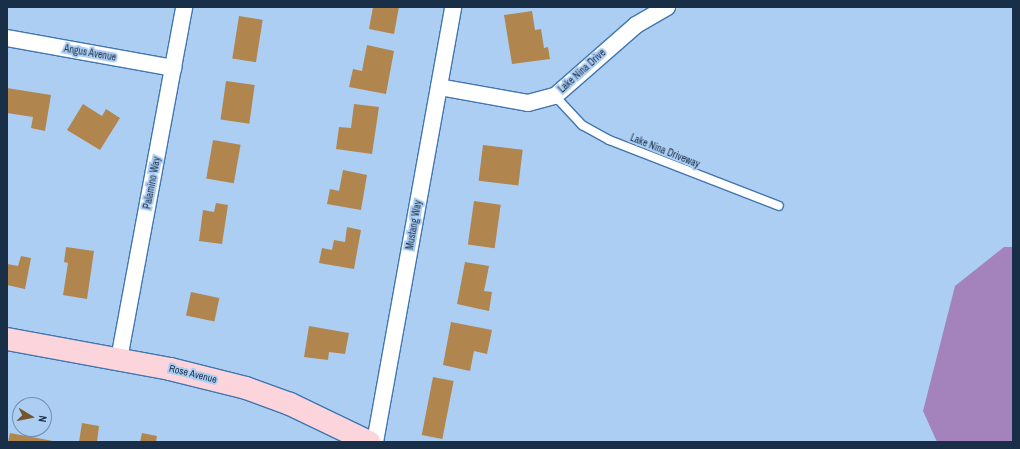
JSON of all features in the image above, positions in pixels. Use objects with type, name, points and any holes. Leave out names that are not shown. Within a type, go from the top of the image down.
[{"type":"street","name":"Palamino Way","points":[[119,359],[184,7]]},
{"type":"street","name":"Mustang Way","points":[[375,442],[453,7]]},
{"type":"street","name":"Lake Nina Drive","points":[[439,87],[528,103],[555,96],[636,25],[667,7]]},
{"type":"street","name":"Angus Avenue","points":[[7,38],[173,68]]},
{"type":"street","name":"Rose Avenue","points":[[7,339],[119,359],[246,388],[290,404],[369,442]]},
{"type":"lane","name":"Lake Nina Driveway","points":[[555,96],[582,125],[609,140],[779,206]]},
{"type":"shaded area","points":[[1004,247],[1013,247],[1013,442],[937,442],[923,411],[955,286]]},
{"type":"building","points":[[373,7],[399,7],[394,34],[369,29]]},
{"type":"building","points":[[532,11],[535,30],[541,29],[544,48],[548,47],[550,59],[512,64],[504,15]]},
{"type":"building","points":[[239,16],[263,20],[256,62],[232,58]]},
{"type":"building","points":[[367,45],[394,51],[386,94],[349,87],[353,69],[362,71]]},
{"type":"building","points":[[226,81],[255,85],[249,124],[221,120]]},
{"type":"building","points":[[7,88],[51,95],[45,131],[31,128],[33,117],[7,113]]},
{"type":"building","points":[[83,104],[102,116],[106,109],[120,118],[100,150],[67,130]]},
{"type":"building","points":[[354,104],[379,107],[372,154],[336,149],[339,127],[351,128]]},
{"type":"building","points":[[213,140],[241,145],[234,183],[206,178]]},
{"type":"building","points":[[483,145],[523,150],[518,186],[479,181]]},
{"type":"building","points":[[343,170],[367,175],[361,210],[327,204],[330,189],[339,191]]},
{"type":"building","points":[[474,201],[501,205],[495,248],[468,245]]},
{"type":"building","points":[[216,203],[228,205],[222,244],[199,241],[203,210],[214,212]]},
{"type":"building","points":[[347,227],[361,230],[354,269],[319,263],[322,248],[332,250],[334,240],[345,242]]},
{"type":"building","points":[[66,247],[94,251],[87,299],[63,295],[68,263],[64,262]]},
{"type":"building","points":[[21,256],[31,258],[25,289],[7,285],[7,264],[18,266]]},
{"type":"building","points":[[465,262],[489,266],[484,291],[492,292],[489,311],[457,304]]},
{"type":"building","points":[[191,292],[219,298],[214,322],[186,315]]},
{"type":"building","points":[[451,322],[492,330],[487,354],[474,351],[470,371],[443,365]]},
{"type":"building","points":[[309,326],[349,333],[345,354],[329,352],[328,360],[304,357]]},
{"type":"building","points":[[433,377],[454,381],[442,439],[422,435]]},
{"type":"building","points":[[82,423],[99,426],[97,442],[79,442]]},
{"type":"building","points":[[10,433],[12,433],[12,437],[32,437],[53,441],[53,442],[8,442]]},
{"type":"building","points":[[142,433],[157,436],[156,442],[140,442]]}]
